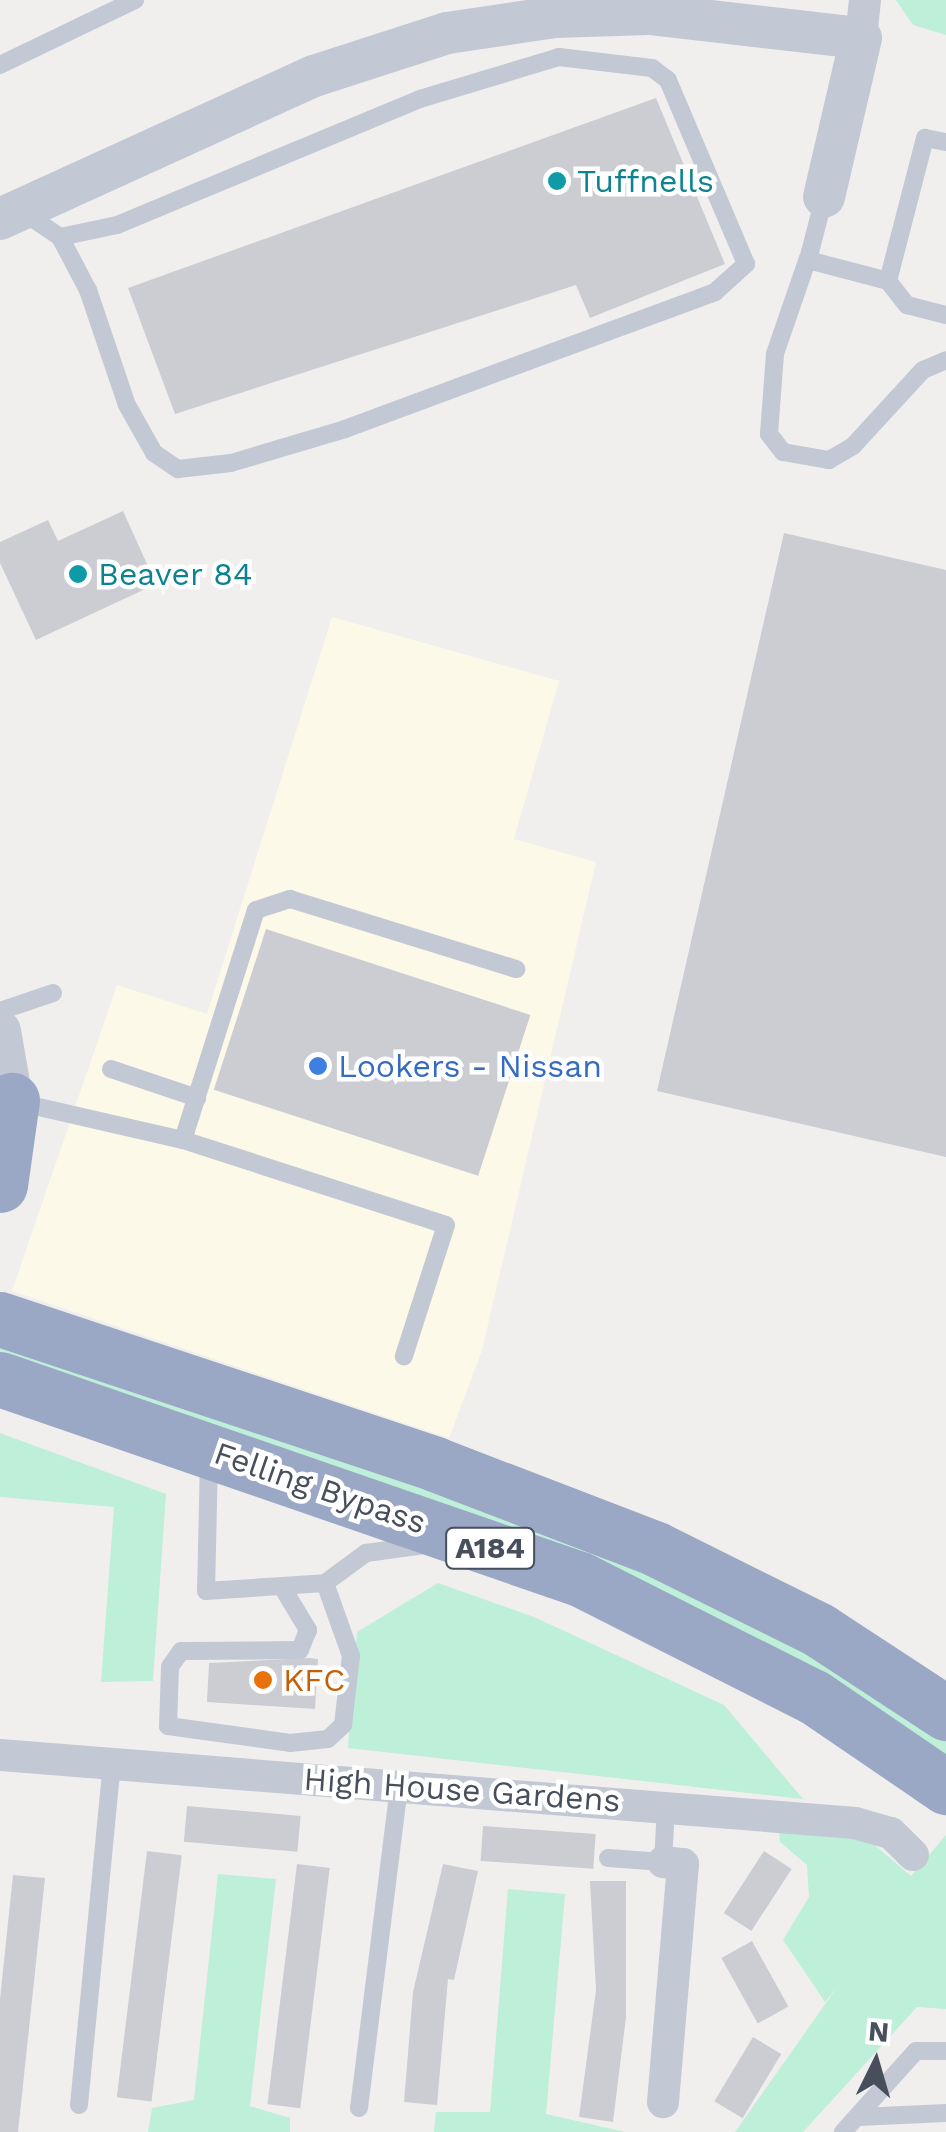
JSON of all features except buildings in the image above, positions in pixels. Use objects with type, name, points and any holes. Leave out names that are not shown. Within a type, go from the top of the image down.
[{"type":"highway","points":[[0,1184],[12,1100]]},
{"type":"highway","name":"Felling Bypass","points":[[0,1319],[436,1464],[637,1541],[819,1630],[946,1713]]},
{"type":"highway","name":"Felling Bypass","points":[[0,1379],[580,1579],[748,1660],[946,1786]]},
{"type":"street","points":[[10,215],[314,76],[447,33],[649,14],[863,19],[824,197]]},
{"type":"street","points":[[0,1030],[12,1100]]},
{"type":"street","name":"High House Gardens","points":[[0,1754],[855,1823],[891,1833],[912,1855]]},
{"type":"street","points":[[663,1862],[683,1864],[663,2102]]},
{"type":"lane","points":[[0,65],[135,0]]},
{"type":"lane","points":[[10,215],[60,236],[117,225],[420,99],[559,57],[652,68],[668,80],[746,264],[716,292],[344,430],[231,463],[178,469],[154,453],[128,405],[88,290],[60,236]]},
{"type":"lane","points":[[888,281],[925,138],[946,142]]},
{"type":"lane","points":[[824,197],[775,354],[769,434],[784,452],[829,460],[853,446],[923,370],[946,360]]},
{"type":"lane","points":[[808,258],[888,281],[907,305],[946,315]]},
{"type":"lane","points":[[183,1140],[256,910],[290,899],[516,969]]},
{"type":"lane","points":[[0,1011],[53,992]]},
{"type":"lane","points":[[111,1069],[197,1098]]},
{"type":"lane","points":[[12,1100],[183,1140],[446,1225],[404,1356]]},
{"type":"lane","points":[[210,1449],[206,1591],[284,1590],[325,1584],[366,1553],[471,1541]]},
{"type":"lane","points":[[284,1590],[308,1630],[300,1650],[181,1651],[170,1666],[168,1726],[290,1743],[328,1738],[343,1724],[350,1656],[325,1584]]},
{"type":"lane","points":[[79,2106],[112,1761]]},
{"type":"lane","points":[[360,2108],[398,1786]]},
{"type":"lane","points":[[608,1858],[663,1862],[666,1806]]},
{"type":"lane","points":[[844,2132],[916,2052],[946,2051]]},
{"type":"lane","points":[[859,2116],[946,2113]]},
{"type":"shaded area","name":"Lookers - Nissan","points":[[332,617],[559,681],[514,839],[596,862],[482,1350],[449,1438],[12,1291],[117,985],[207,1014]]},
{"type":"green space","points":[[896,0],[946,0],[946,35],[913,25]]},
{"type":"green space","points":[[0,1339],[487,1504],[796,1640],[946,1734],[946,1762],[0,1361]]},
{"type":"green space","points":[[0,1433],[166,1494],[153,1681],[101,1682],[114,1507],[0,1497]]},
{"type":"green space","points":[[438,1583],[534,1617],[724,1705],[803,1799],[348,1748],[357,1632]]},
{"type":"green space","points":[[779,1829],[870,1841],[911,1876],[946,1835],[946,2009],[917,2007],[803,2132],[735,2132],[838,1986],[825,2002],[783,1940],[809,1897],[807,1865],[780,1842]]},
{"type":"green space","points":[[218,1874],[276,1879],[250,2106],[290,2118],[290,2132],[148,2132],[152,2108],[194,2100]]},
{"type":"green space","points":[[508,1889],[565,1894],[546,2114],[625,2132],[434,2132],[436,2112],[490,2112]]},
{"type":"place","name":"Tuffnells","points":[[557,181]]},
{"type":"place","name":"Beaver 84","points":[[78,574]]},
{"type":"place","name":"Lookers - Nissan","points":[[318,1066]]},
{"type":"place","name":"KFC","points":[[263,1680]]}]
